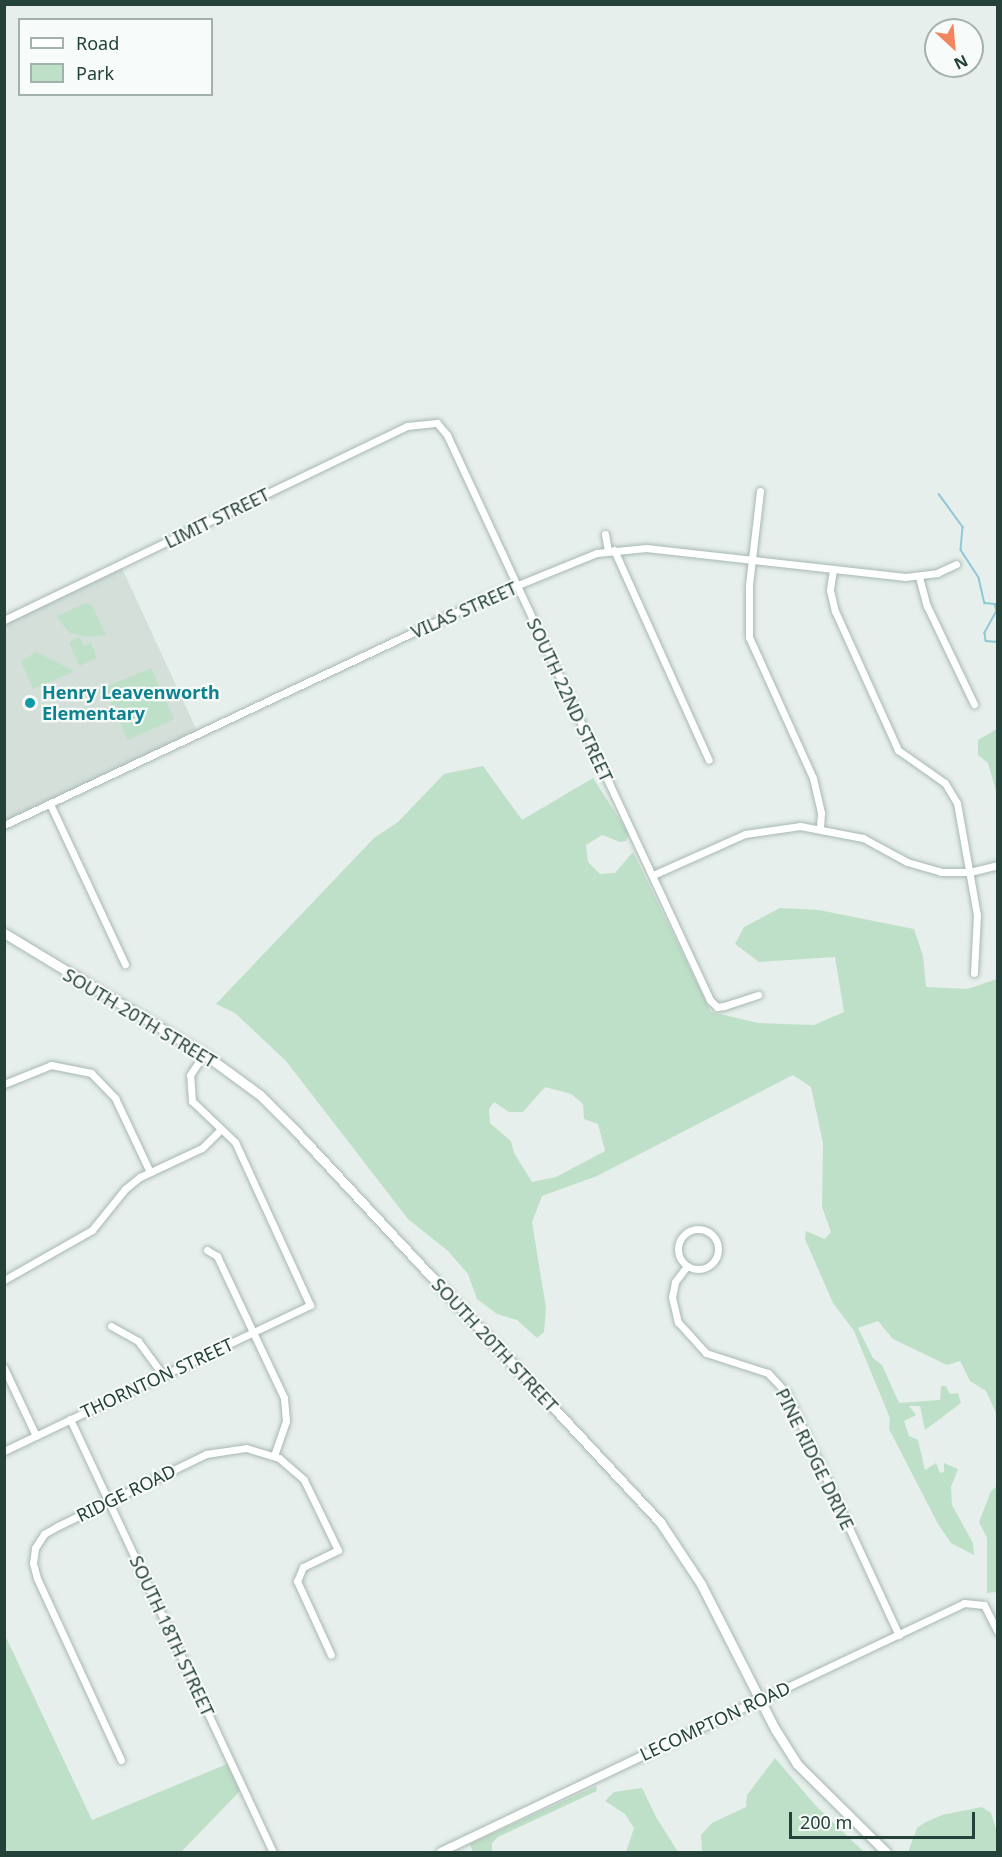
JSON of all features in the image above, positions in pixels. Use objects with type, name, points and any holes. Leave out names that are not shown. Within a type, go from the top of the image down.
[{"type":"main road","name":"SOUTH 20TH STREET","points":[[4,933],[204,1054],[260,1095],[294,1129],[660,1522],[701,1584],[760,1700],[797,1764],[886,1852]]},
{"type":"street","name":"SOUTH 22ND STREET","points":[[432,421],[447,435],[516,586],[717,1007],[758,995]]},
{"type":"street","name":"LIMIT STREET","points":[[4,620],[407,426],[432,421]]},
{"type":"street","points":[[760,491],[749,637],[813,778],[821,813],[820,827]]},
{"type":"street","points":[[604,534],[709,760]]},
{"type":"street","name":"VILAS STREET","points":[[4,825],[516,586],[611,550],[646,548],[833,570],[919,577],[956,564]]},
{"type":"street","points":[[833,570],[830,590],[835,612],[898,750],[945,783],[957,803],[977,915],[974,973]]},
{"type":"street","points":[[919,577],[927,606],[974,704]]},
{"type":"street","points":[[50,804],[126,963]]},
{"type":"street","points":[[653,875],[745,834],[783,827],[820,827],[863,838],[923,868],[970,872],[998,865]]},
{"type":"street","points":[[4,1280],[92,1230],[125,1189],[150,1172],[201,1148],[221,1129],[192,1101],[190,1075],[204,1054]]},
{"type":"street","points":[[4,1084],[51,1065],[91,1074],[115,1098],[150,1172]]},
{"type":"street","name":"THORNTON STREET","points":[[4,1451],[310,1305],[236,1142],[221,1129]]},
{"type":"street","points":[[694,1230],[711,1234],[718,1249],[715,1260],[701,1269],[687,1266],[678,1253],[683,1236],[694,1230]]},
{"type":"street","points":[[207,1250],[217,1256],[284,1398],[286,1421],[274,1456]]},
{"type":"street","name":"PINE RIDGE DRIVE","points":[[687,1266],[675,1282],[672,1297],[678,1322],[706,1353],[768,1373],[786,1392],[899,1635]]},
{"type":"street","points":[[111,1326],[138,1341],[163,1375]]},
{"type":"street","points":[[4,1368],[36,1436]]},
{"type":"street","name":"SOUTH 18TH STREET","points":[[70,1419],[273,1852]]},
{"type":"street","name":"RIDGE ROAD","points":[[121,1760],[33,1563],[36,1548],[44,1534],[109,1501],[220,1450],[246,1448],[274,1456],[304,1480],[339,1550],[303,1567],[297,1581],[331,1655]]},
{"type":"street","name":"LECOMPTON ROAD","points":[[441,1852],[970,1601],[988,1611],[998,1632]]},
{"type":"shaded area","points":[[120,564],[199,735],[5,825],[5,620]]},
{"type":"green space","points":[[86,603],[92,606],[106,635],[86,637],[70,633],[61,623],[57,616]]},
{"type":"green space","points":[[80,637],[84,646],[91,643],[97,658],[79,666],[69,642]]},
{"type":"green space","points":[[36,652],[73,672],[33,689],[21,661]]},
{"type":"green space","points":[[151,668],[174,719],[128,740],[103,688]]},
{"type":"green space","points":[[997,729],[997,794],[988,763],[978,755],[978,740]]},
{"type":"green space","points":[[483,766],[522,820],[593,778],[629,834],[626,841],[620,842],[602,835],[586,845],[588,862],[600,874],[615,873],[633,852],[711,1012],[758,1023],[814,1025],[844,1012],[835,957],[759,962],[735,944],[744,927],[780,908],[819,910],[914,929],[923,956],[926,987],[967,989],[997,979],[997,1415],[986,1391],[970,1381],[960,1361],[947,1365],[893,1339],[878,1321],[858,1328],[873,1358],[882,1365],[899,1403],[940,1400],[941,1386],[946,1386],[950,1394],[958,1393],[961,1403],[925,1430],[920,1406],[909,1406],[916,1415],[904,1421],[909,1436],[918,1440],[925,1470],[936,1463],[940,1473],[944,1472],[944,1463],[958,1469],[951,1487],[952,1505],[973,1543],[974,1555],[951,1543],[938,1524],[889,1429],[890,1418],[854,1331],[833,1303],[805,1239],[806,1231],[825,1239],[831,1232],[822,1207],[823,1143],[811,1087],[793,1075],[597,1176],[542,1196],[532,1222],[546,1308],[544,1332],[537,1338],[517,1320],[497,1314],[477,1299],[468,1274],[448,1251],[408,1219],[286,1061],[235,1013],[216,1004],[374,838],[398,822],[444,774]],"holes":[[[545,1087],[571,1094],[583,1104],[584,1119],[598,1124],[605,1151],[556,1177],[532,1182],[514,1153],[511,1141],[490,1123],[489,1109],[494,1102],[509,1112],[523,1112]]]},
{"type":"green space","points":[[997,1486],[997,1592],[987,1593],[987,1538],[979,1522],[991,1491]]},
{"type":"green space","points":[[4,1633],[92,1820],[227,1764],[240,1791],[181,1852],[5,1852]]},
{"type":"green space","points":[[775,1758],[816,1806],[864,1852],[702,1852],[701,1835],[712,1823],[746,1807],[747,1795]]},
{"type":"green space","points":[[596,1786],[597,1791],[498,1837],[492,1843],[492,1852],[473,1852],[470,1844]]},
{"type":"green space","points":[[642,1788],[656,1817],[678,1852],[626,1852],[634,1828],[625,1814],[605,1801],[614,1792]]},
{"type":"green space","points":[[982,1807],[991,1813],[997,1832],[997,1852],[908,1852],[917,1828],[924,1823],[942,1815]]},
{"type":"waterway","points":[[939,494],[963,527],[961,550],[979,578],[985,603],[995,604],[997,611],[985,633],[986,641],[998,642]]},
{"type":"place","name":"Henry Leavenworth Elementary","points":[[30,703]]}]
